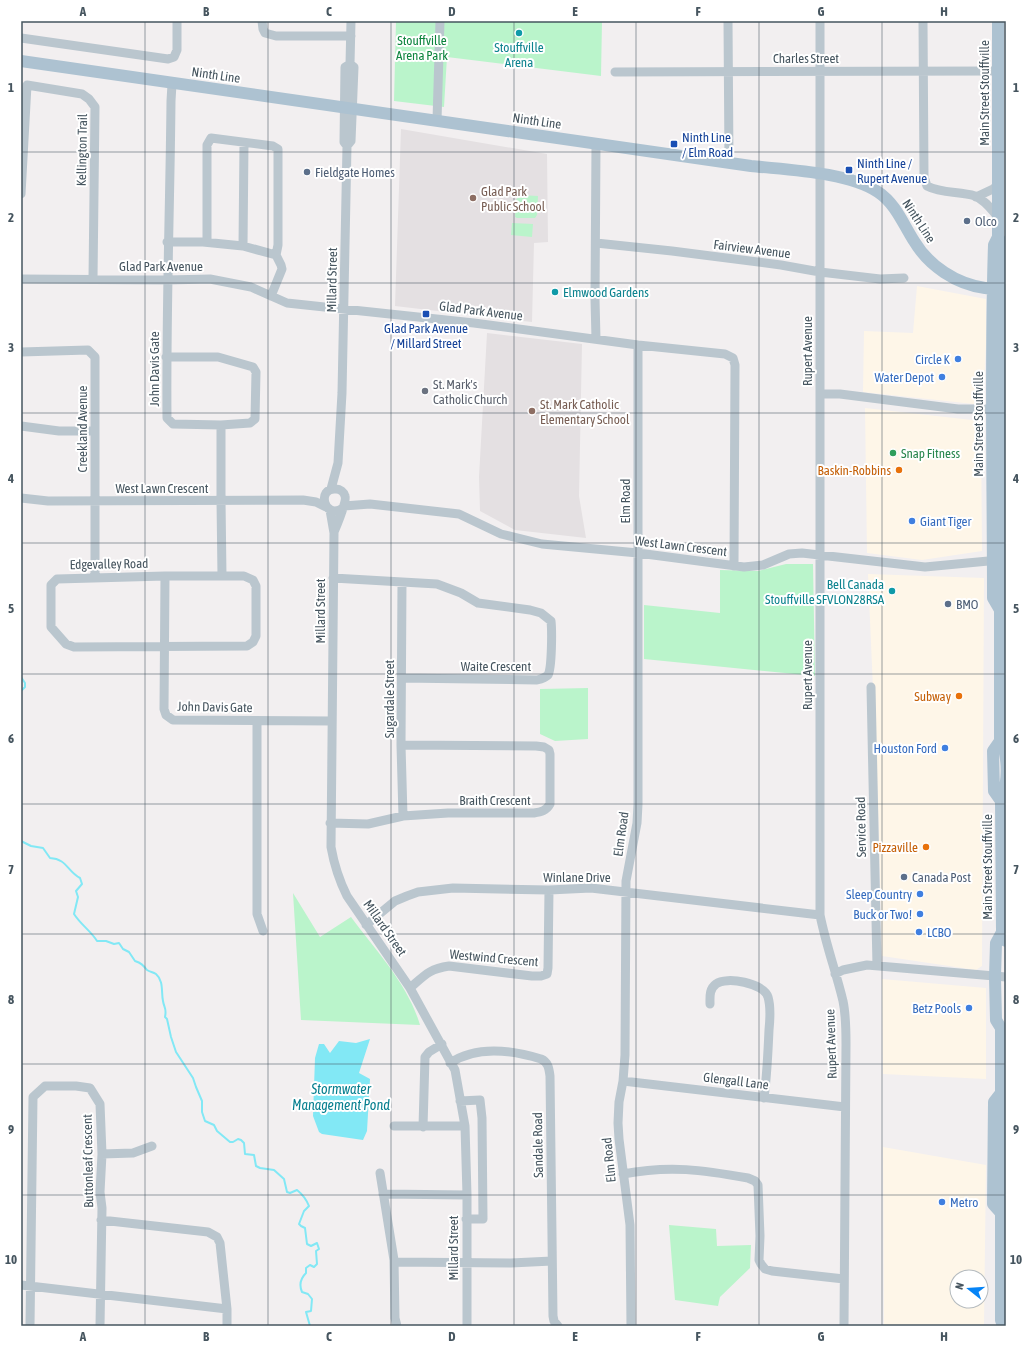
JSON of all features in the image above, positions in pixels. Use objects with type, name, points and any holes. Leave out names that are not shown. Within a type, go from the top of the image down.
[{"type":"main road","name":"Main Street Stouffville","points":[[998,21],[1002,45],[998,71],[1002,142],[998,184],[998,237],[994,245],[1001,288],[997,409],[1001,560],[1005,600],[1000,610],[1000,741],[1005,752],[1006,768],[1005,791],[1001,801],[1004,937],[996,943],[1000,977],[996,1020],[1004,1025],[1001,1093],[1004,1103],[1005,1201],[1001,1213],[1001,1324]]},
{"type":"main road","name":"Ninth Line","points":[[21,62],[840,178],[860,183],[878,192],[891,204],[928,261],[948,275],[966,283],[985,288],[1001,288]]},
{"type":"street","points":[[21,38],[168,59],[174,57],[177,50],[177,21]]},
{"type":"street","points":[[262,21],[265,33],[276,36],[351,36]]},
{"type":"street","name":"Millard Street","points":[[343,493],[338,463],[342,393],[347,146],[351,141],[349,108],[354,67],[350,64],[351,21]]},
{"type":"street","points":[[437,120],[440,21]]},
{"type":"street","points":[[728,21],[729,162]]},
{"type":"street","name":"Rupert Avenue","points":[[820,21],[820,915],[834,974],[843,1002],[845,1017],[844,1326]]},
{"type":"street","points":[[923,21],[924,177],[927,186],[934,190],[976,197],[987,204],[998,217]]},
{"type":"street","name":"Charles Street","points":[[615,72],[998,71]]},
{"type":"street","name":"John Davis Gate","points":[[166,357],[218,357],[253,367],[256,372],[255,419],[250,423],[221,426],[173,424],[167,418],[166,357],[167,242],[170,101],[172,84]]},
{"type":"street","name":"Kellington Trail","points":[[21,194],[28,85],[82,94],[89,99],[95,107],[93,279]]},
{"type":"street","points":[[207,242],[207,145],[212,138],[273,146],[278,149],[278,245],[276,255],[282,269],[271,296]]},
{"type":"street","points":[[242,246],[244,142]]},
{"type":"street","points":[[596,144],[596,340]]},
{"type":"street","points":[[976,197],[986,193],[998,184]]},
{"type":"street","points":[[167,242],[207,242],[242,246],[276,255]]},
{"type":"street","name":"Fairview Avenue","points":[[596,243],[781,265],[820,272],[880,279],[904,278]]},
{"type":"street","name":"Glad Park Avenue","points":[[21,279],[210,279],[251,287],[287,303],[500,326],[596,340],[725,354],[733,358],[735,366],[734,566]]},
{"type":"street","name":"Elm Road","points":[[631,1326],[630,1225],[618,1123],[619,1102],[623,1081],[626,1011],[626,881],[637,823],[638,804],[638,345]]},
{"type":"street","name":"Creekland Avenue","points":[[21,352],[88,350],[95,357],[95,578]]},
{"type":"street","points":[[820,394],[840,394],[958,409],[997,409]]},
{"type":"street","points":[[21,426],[58,431],[95,431]]},
{"type":"street","points":[[165,576],[222,576],[221,426]]},
{"type":"street","name":"Millard Street","points":[[329,491],[338,463]]},
{"type":"street","points":[[339,490],[343,493],[346,501],[343,507],[336,511],[328,508],[325,504],[324,498],[329,491],[339,490]]},
{"type":"street","name":"West Lawn Crescent","points":[[303,500],[329,491]]},
{"type":"street","name":"West Lawn Crescent","points":[[343,493],[370,504]]},
{"type":"street","name":"West Lawn Crescent","points":[[21,498],[48,501],[303,500],[316,502],[328,508]]},
{"type":"street","name":"West Lawn Crescent","points":[[343,507],[370,504],[459,514],[501,534],[542,544],[638,553],[744,567],[763,564],[790,554],[802,553],[925,567],[1001,560]]},
{"type":"street","name":"Millard Street","points":[[334,533],[343,507]]},
{"type":"street","name":"Millard Street","points":[[328,508],[334,533],[330,823],[331,847],[339,880],[346,896],[410,988],[455,1070],[465,1126],[466,1326]]},
{"type":"street","name":"John Davis Gate","points":[[165,576],[164,708],[166,715],[173,720],[332,721]]},
{"type":"street","name":"Edgevalley Road","points":[[165,576],[57,579],[51,585],[51,627],[66,644],[74,647],[247,646],[253,642],[256,636],[256,586],[253,580],[244,576],[222,576]]},
{"type":"street","name":"Waite Crescent","points":[[333,578],[436,584],[461,593],[478,603],[530,610],[541,613],[551,621],[550,666],[548,674],[544,678],[536,680],[402,678]]},
{"type":"street","name":"Sugardale Street","points":[[402,582],[401,746],[403,816]]},
{"type":"street","name":"Service Road","points":[[871,687],[877,966]]},
{"type":"street","points":[[257,721],[257,914],[263,931]]},
{"type":"street","name":"Braith Crescent","points":[[330,823],[368,824],[403,816],[448,813],[534,813],[544,811],[550,804],[550,754],[549,750],[544,747],[401,746]]},
{"type":"street","name":"Winlane Drive","points":[[366,925],[395,901],[418,892],[453,888],[549,890],[591,888],[820,915]]},
{"type":"street","name":"Westwind Crescent","points":[[410,988],[427,972],[436,968],[449,966],[532,976],[541,976],[546,974],[548,968],[549,890]]},
{"type":"street","points":[[834,974],[843,970],[867,965],[1000,977]]},
{"type":"street","points":[[710,1004],[710,991],[716,984],[724,981],[751,984],[763,990],[768,995],[768,1064],[764,1098]]},
{"type":"street","points":[[423,1127],[425,1057],[429,1052],[442,1044]]},
{"type":"street","name":"Sandale Road","points":[[450,1063],[474,1053],[497,1051],[535,1057],[548,1064],[550,1076],[552,1316],[558,1326]]},
{"type":"street","name":"Glengall Lane","points":[[623,1081],[845,1107]]},
{"type":"street","name":"Buttonleaf Crescent","points":[[31,1286],[33,1097],[45,1086],[76,1086],[90,1088],[100,1104],[102,1154],[100,1192],[100,1326]]},
{"type":"street","points":[[460,1101],[480,1100],[482,1118],[483,1219],[466,1219]]},
{"type":"street","points":[[394,1126],[465,1126]]},
{"type":"street","points":[[102,1154],[133,1153],[152,1146]]},
{"type":"street","points":[[623,1174],[674,1168],[700,1170],[748,1178],[755,1181],[759,1189],[759,1260],[765,1269],[844,1278]]},
{"type":"street","points":[[380,1173],[394,1262],[395,1318],[397,1326]]},
{"type":"street","points":[[383,1194],[466,1195]]},
{"type":"street","points":[[101,1220],[208,1232],[215,1235],[220,1243],[227,1309],[227,1326]]},
{"type":"street","points":[[394,1262],[552,1262]]},
{"type":"street","points":[[21,1285],[227,1309]]},
{"type":"street","points":[[30,1326],[31,1286]]},
{"type":"shaded area","name":"Glad Park Public School","points":[[401,129],[547,154],[548,242],[534,243],[532,322],[395,306]]},
{"type":"shaded area","points":[[917,286],[986,299],[986,344],[983,405],[863,392],[864,331],[913,333]]},
{"type":"shaded area","name":"St. Mark Catholic Elementary School","points":[[487,333],[582,344],[579,496],[586,538],[515,530],[480,511],[479,477]]},
{"type":"shaded area","points":[[865,408],[981,421],[982,551],[922,560],[867,553]]},
{"type":"shaded area","points":[[868,574],[984,578],[982,966],[976,970],[882,956],[878,804]]},
{"type":"shaded area","points":[[882,979],[986,988],[986,1079],[883,1074]]},
{"type":"shaded area","points":[[883,1147],[986,1165],[985,1269],[949,1269],[949,1309],[984,1309],[984,1326],[884,1326]]},
{"type":"green space","name":"Stouffville Arena Park","points":[[396,21],[602,21],[601,76],[447,57],[444,107],[394,101]]},
{"type":"green space","points":[[520,195],[538,196],[537,215],[535,218],[515,217],[516,200]]},
{"type":"green space","points":[[512,223],[533,224],[532,237],[511,235]]},
{"type":"green space","points":[[786,564],[813,564],[815,676],[644,659],[644,605],[720,613],[720,570],[758,571]]},
{"type":"green space","points":[[588,688],[588,739],[555,741],[540,734],[540,689]]},
{"type":"green space","points":[[293,893],[320,937],[351,917],[381,955],[408,996],[420,1025],[301,1020]]},
{"type":"green space","points":[[669,1225],[716,1229],[717,1246],[751,1245],[750,1268],[720,1297],[718,1306],[675,1300]]},
{"type":"water","name":"Stormwater Management Pond","points":[[370,1039],[359,1073],[370,1079],[367,1131],[363,1140],[322,1134],[319,1132],[313,1116],[315,1058],[319,1044],[324,1044],[330,1053],[339,1041],[356,1043]]},
{"type":"waterway","points":[[21,677],[25,683],[25,687],[21,691]]},
{"type":"waterway","points":[[21,841],[31,846],[43,848],[50,858],[64,863],[80,878],[82,884],[76,891],[78,897],[74,914],[97,941],[106,941],[114,944],[119,943],[123,949],[129,952],[135,961],[159,977],[166,1010],[165,1017],[167,1019],[171,1037],[176,1052],[193,1078],[202,1101],[202,1112],[205,1121],[214,1125],[217,1131],[230,1142],[238,1139],[241,1140],[244,1143],[245,1154],[254,1155],[256,1166],[274,1170],[284,1179],[287,1192],[290,1193],[297,1190],[307,1202],[309,1206],[304,1211],[299,1224],[305,1228],[307,1244],[311,1246],[317,1243],[319,1249],[316,1251],[317,1264],[314,1267],[310,1265],[306,1268],[306,1273],[301,1284],[302,1292],[308,1294],[312,1299],[311,1311],[306,1312],[310,1326]]},
{"type":"place","name":"Stouffville Arena","points":[[519,33]]},
{"type":"place","name":"Ninth Line / Elm Road","points":[[674,144]]},
{"type":"place","name":"Ninth Line / Rupert Avenue","points":[[849,170]]},
{"type":"place","name":"Fieldgate Homes","points":[[307,172]]},
{"type":"place","name":"Glad Park Public School","points":[[473,198]]},
{"type":"place","name":"Olco","points":[[967,221]]},
{"type":"place","name":"Elmwood Gardens","points":[[555,292]]},
{"type":"place","name":"Glad Park Avenue / Millard Street","points":[[426,314]]},
{"type":"place","name":"Circle K","points":[[958,359]]},
{"type":"place","name":"Water Depot","points":[[942,377]]},
{"type":"place","name":"St. Mark's Catholic Church","points":[[425,391]]},
{"type":"place","name":"St. Mark Catholic Elementary School","points":[[532,411]]},
{"type":"place","name":"Snap Fitness","points":[[893,453]]},
{"type":"place","name":"Baskin-Robbins","points":[[899,470]]},
{"type":"place","name":"Giant Tiger","points":[[912,521]]},
{"type":"place","name":"Bell Canada Stouffville SFVLON28RSA","points":[[892,591]]},
{"type":"place","name":"BMO","points":[[948,604]]},
{"type":"place","name":"Subway","points":[[959,696]]},
{"type":"place","name":"Houston Ford","points":[[945,748]]},
{"type":"place","name":"Pizzaville","points":[[926,847]]},
{"type":"place","name":"Canada Post","points":[[904,877]]},
{"type":"place","name":"Sleep Country","points":[[920,894]]},
{"type":"place","name":"Buck or Two!","points":[[920,914]]},
{"type":"place","name":"LCBO","points":[[919,932]]},
{"type":"place","name":"Betz Pools","points":[[969,1008]]},
{"type":"place","name":"Metro","points":[[942,1202]]}]
